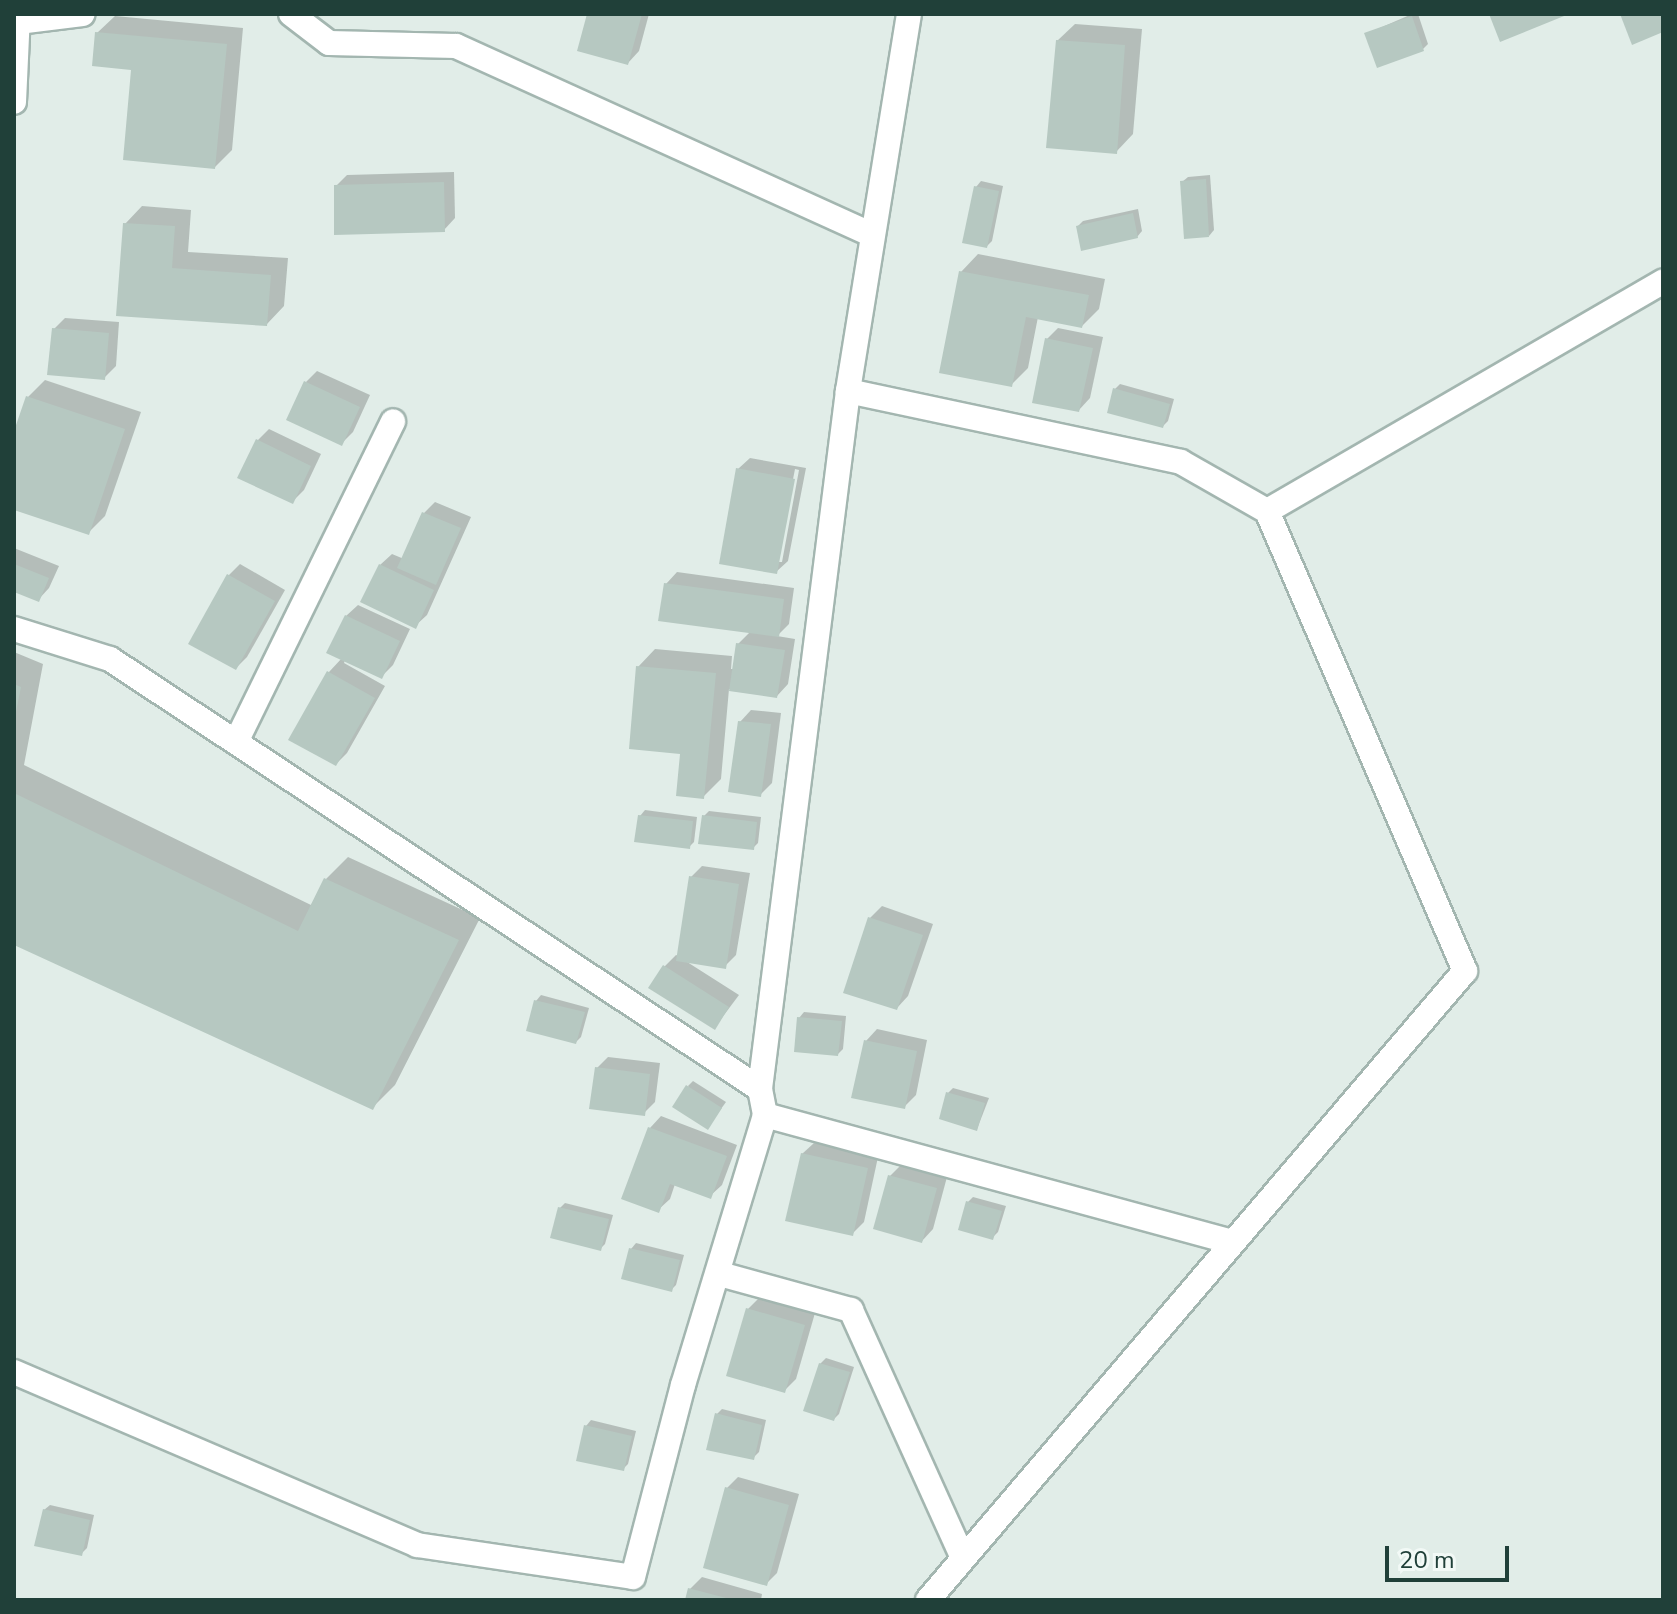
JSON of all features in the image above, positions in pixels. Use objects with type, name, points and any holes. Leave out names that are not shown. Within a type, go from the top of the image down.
[{"type":"street","points":[[14,102],[18,18],[83,14]]},
{"type":"street","points":[[291,14],[329,43],[456,46],[871,234]]},
{"type":"street","points":[[14,1372],[417,1545],[633,1577],[683,1385],[720,1274],[765,1115],[760,1089],[848,391],[909,14]]},
{"type":"street","points":[[1267,511],[1663,281]]},
{"type":"street","points":[[848,391],[1181,462],[1267,511],[1465,971],[928,1600]]},
{"type":"street","points":[[236,742],[393,421]]},
{"type":"street","points":[[14,629],[110,659],[760,1089]]},
{"type":"street","points":[[765,1115],[1232,1242]]},
{"type":"street","points":[[720,1274],[851,1310],[963,1558]]},
{"type":"building","points":[[587,14],[642,14],[628,65],[577,51]]},
{"type":"building","points":[[1489,14],[1569,14],[1500,42]]},
{"type":"building","points":[[1620,14],[1663,14],[1663,32],[1632,45]]},
{"type":"building","points":[[1412,16],[1424,51],[1377,68],[1364,33]]},
{"type":"building","points":[[95,32],[227,44],[215,169],[123,160],[131,70],[92,66]]},
{"type":"building","points":[[1056,40],[1125,45],[1117,154],[1046,148]]},
{"type":"building","points":[[1206,179],[1209,237],[1184,239],[1180,181]]},
{"type":"building","points":[[444,182],[445,232],[334,235],[334,185]]},
{"type":"building","points":[[974,186],[999,191],[987,248],[962,243]]},
{"type":"building","points":[[1133,213],[1138,238],[1081,251],[1076,226]]},
{"type":"building","points":[[123,223],[175,226],[172,268],[271,275],[267,326],[116,316]]},
{"type":"building","points":[[959,271],[1089,295],[1082,328],[1026,317],[1012,387],[939,373]]},
{"type":"building","points":[[52,328],[109,333],[105,380],[47,375]]},
{"type":"building","points":[[1045,338],[1093,348],[1079,412],[1032,403]]},
{"type":"building","points":[[304,381],[360,407],[342,446],[286,420]]},
{"type":"building","points":[[1113,388],[1170,404],[1163,428],[1107,413]]},
{"type":"building","points":[[26,396],[125,429],[89,535],[14,510],[14,431]]},
{"type":"building","points":[[256,439],[311,466],[293,504],[237,478]]},
{"type":"building","points":[[736,468],[795,479],[777,574],[719,564]]},
{"type":"building","points":[[422,512],[461,528],[436,585],[397,568]]},
{"type":"building","points":[[14,564],[49,578],[39,602],[14,592]]},
{"type":"building","points":[[379,564],[434,590],[416,629],[360,602]]},
{"type":"building","points":[[227,574],[275,601],[236,670],[188,644]]},
{"type":"building","points":[[664,583],[784,599],[779,637],[658,621]]},
{"type":"building","points":[[345,615],[400,641],[382,679],[326,653]]},
{"type":"building","points":[[736,643],[785,650],[777,698],[729,691]]},
{"type":"building","points":[[636,666],[716,673],[704,799],[676,796],[680,754],[629,749]]},
{"type":"building","points":[[327,671],[375,698],[336,766],[288,740]]},
{"type":"building","points":[[14,684],[21,687],[15,717],[14,716]]},
{"type":"building","points":[[738,721],[771,724],[761,797],[728,792]]},
{"type":"building","points":[[14,793],[298,931],[324,878],[459,940],[373,1110],[14,945]]},
{"type":"building","points":[[638,815],[693,821],[690,849],[634,842]]},
{"type":"building","points":[[702,815],[757,822],[754,850],[698,844]]},
{"type":"building","points":[[689,876],[739,884],[726,969],[676,961]]},
{"type":"building","points":[[868,917],[923,935],[897,1010],[843,993]]},
{"type":"building","points":[[663,965],[729,1007],[715,1030],[648,988]]},
{"type":"building","points":[[534,1000],[585,1012],[576,1044],[526,1031]]},
{"type":"building","points":[[797,1017],[842,1021],[838,1056],[794,1052]]},
{"type":"building","points":[[864,1040],[917,1051],[905,1109],[851,1098]]},
{"type":"building","points":[[595,1067],[650,1074],[645,1116],[589,1109]]},
{"type":"building","points":[[686,1085],[722,1108],[708,1130],[672,1107]]},
{"type":"building","points":[[946,1092],[985,1103],[977,1131],[939,1119]]},
{"type":"building","points":[[648,1127],[727,1156],[711,1199],[670,1184],[659,1213],[621,1199]]},
{"type":"building","points":[[801,1153],[868,1168],[853,1236],[785,1221]]},
{"type":"building","points":[[888,1175],[937,1188],[922,1243],[873,1229]]},
{"type":"building","points":[[966,1201],[1002,1211],[993,1240],[958,1230]]},
{"type":"building","points":[[558,1207],[609,1219],[601,1251],[550,1238]]},
{"type":"building","points":[[629,1248],[680,1260],[672,1292],[621,1279]]},
{"type":"building","points":[[746,1308],[805,1325],[785,1393],[726,1376]]},
{"type":"building","points":[[819,1363],[850,1372],[834,1421],[803,1411]]},
{"type":"building","points":[[715,1413],[762,1425],[754,1460],[706,1450]]},
{"type":"building","points":[[584,1425],[632,1436],[624,1471],[576,1461]]},
{"type":"building","points":[[725,1487],[789,1505],[767,1586],[703,1568]]},
{"type":"building","points":[[43,1509],[90,1520],[82,1556],[34,1546]]},
{"type":"building","points":[[688,1588],[730,1599],[730,1600],[685,1600]]}]
